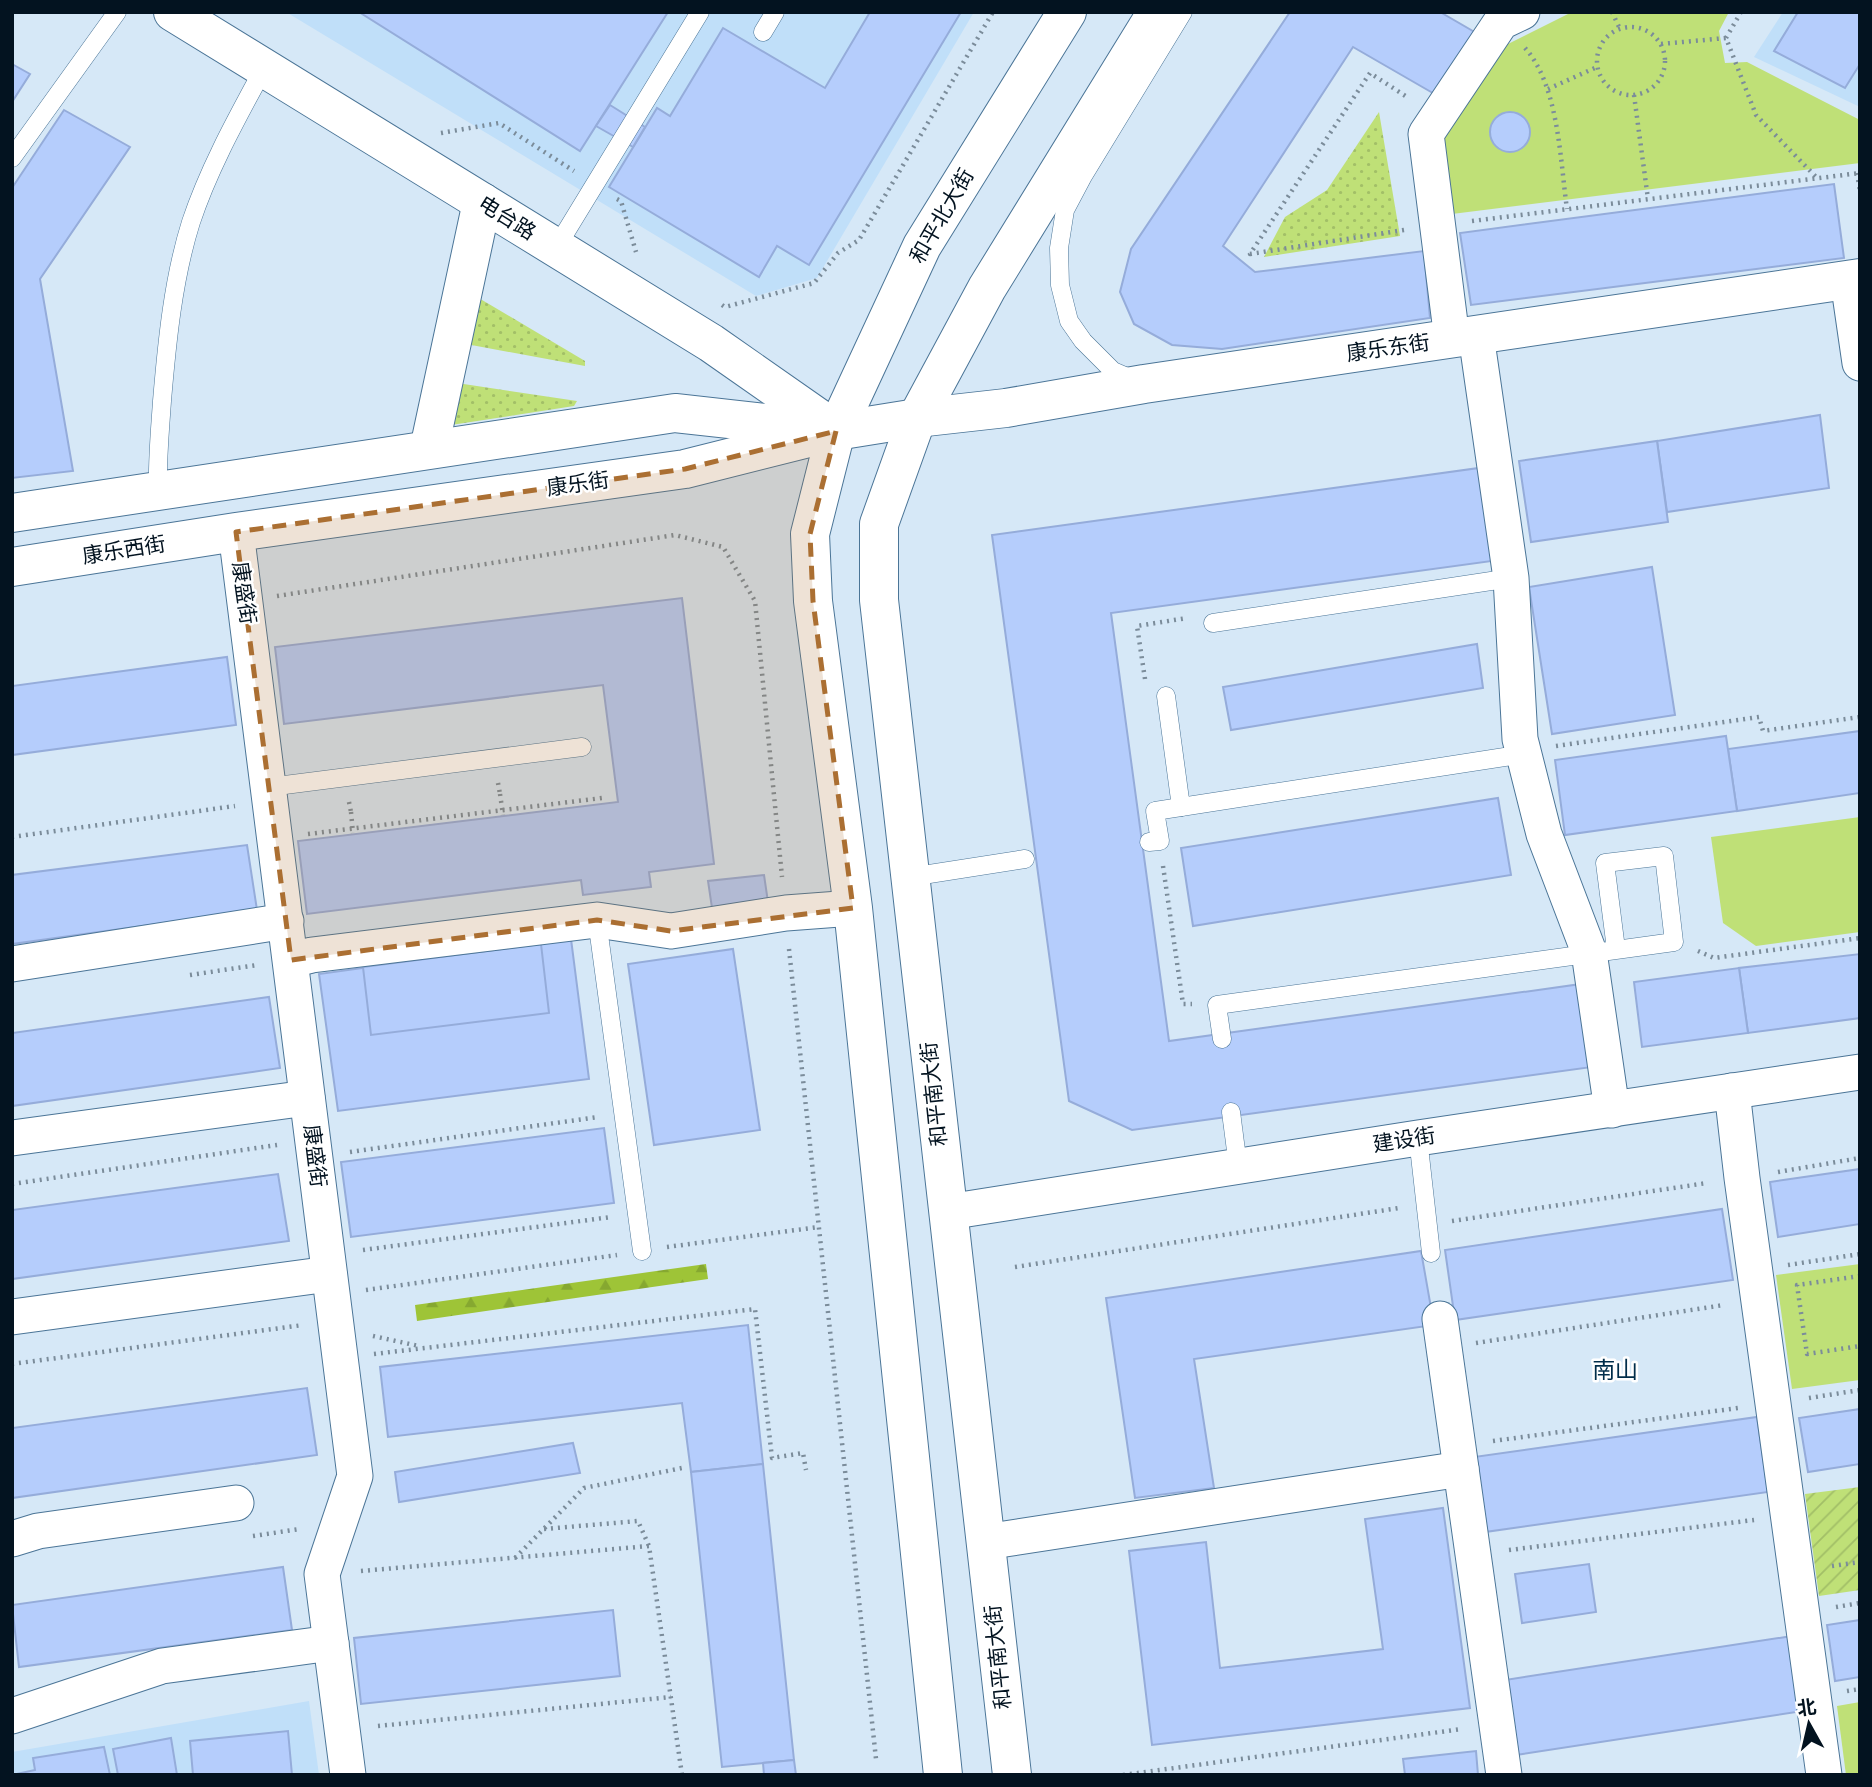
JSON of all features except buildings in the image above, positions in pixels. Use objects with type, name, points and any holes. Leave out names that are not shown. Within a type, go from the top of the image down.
[{"type":"street","name":"电台路","points":[[173,12],[711,343],[836,430]]},
{"type":"street","name":"和平北大街","points":[[836,430],[922,246],[1067,12]]},
{"type":"street","points":[[917,418],[987,288],[1157,12]]},
{"type":"street","points":[[1503,15],[1426,134],[1438,226],[1464,337],[1511,578],[1520,739],[1544,834],[1602,951],[1612,1110]]},
{"type":"street","points":[[429,449],[482,202]]},
{"type":"street","points":[[1854,279],[1860,363]]},
{"type":"street","name":"康乐东街","points":[[917,418],[1006,408],[1144,384],[1854,279]]},
{"type":"street","points":[[12,513],[675,413],[836,430],[810,534],[813,601],[853,908],[943,1775]]},
{"type":"street","name":"康乐街","points":[[236,532],[685,468],[836,430],[917,418]]},
{"type":"street","name":"和平南大街","points":[[917,418],[879,524],[879,600],[1012,1775]]},
{"type":"street","name":"康乐西街","points":[[12,567],[236,532]]},
{"type":"street","name":"康盛街","points":[[236,532],[355,1476],[321,1574],[348,1775]]},
{"type":"street","points":[[291,960],[597,920],[671,931],[786,913],[853,908]]},
{"type":"street","points":[[12,964],[286,921]]},
{"type":"street","name":"建设街","points":[[948,1212],[1860,1072]]},
{"type":"street","points":[[1732,1091],[1824,1775]]},
{"type":"street","points":[[12,1138],[307,1097]]},
{"type":"street","points":[[12,1317],[329,1275]]},
{"type":"street","points":[[1442,1333],[1504,1775]]},
{"type":"street","points":[[985,1542],[1461,1469]]},
{"type":"street","points":[[12,1539],[38,1531],[236,1503]]},
{"type":"street","points":[[12,1716],[162,1666],[331,1643]]},
{"type":"lane","points":[[12,158],[117,12]]},
{"type":"lane","points":[[556,248],[700,12]]},
{"type":"lane","points":[[763,32],[775,12]]},
{"type":"lane","points":[[1144,384],[1113,371],[1083,341],[1069,321],[1060,285],[1059,248],[1065,210],[1183,12]]},
{"type":"lane","points":[[158,491],[157,468],[166,352],[190,226],[215,162],[264,68]]},
{"type":"lane","points":[[1213,623],[1511,578]]},
{"type":"lane","points":[[1166,696],[1181,807]]},
{"type":"lane","points":[[270,794],[582,747]]},
{"type":"lane","points":[[1154,841],[1155,811],[1524,754]]},
{"type":"lane","points":[[1222,1039],[1217,1005],[1674,942],[1664,856],[1605,863],[1602,951]]},
{"type":"lane","points":[[910,877],[1025,859]]},
{"type":"lane","points":[[597,920],[642,1251]]},
{"type":"lane","points":[[1231,1112],[1238,1166]]},
{"type":"lane","points":[[1418,1138],[1431,1253]]},
{"type":"path","points":[[713,300],[725,307],[814,283],[838,253],[859,240],[993,12]]},
{"type":"path","points":[[1612,12],[1620,29]]},
{"type":"path","points":[[1726,38],[1741,12]]},
{"type":"path","points":[[1503,15],[1532,56],[1548,89],[1567,209]]},
{"type":"path","points":[[1640,28],[1650,32],[1661,44],[1665,58],[1660,79],[1652,88],[1634,95],[1618,93],[1608,86],[1600,77],[1597,66],[1597,54],[1602,43],[1610,34],[1620,29],[1640,28]]},
{"type":"path","points":[[1661,44],[1726,38]]},
{"type":"path","points":[[1726,38],[1756,115],[1817,178]]},
{"type":"path","points":[[1548,89],[1597,66]]},
{"type":"path","points":[[1438,117],[1370,73],[1250,254],[1438,226],[1858,173],[1860,191]]},
{"type":"path","points":[[1634,95],[1648,199]]},
{"type":"path","points":[[438,133],[499,123],[621,201],[638,259]]},
{"type":"path","points":[[246,601],[675,535],[723,547],[755,601],[876,1759]]},
{"type":"path","points":[[1166,696],[1146,684],[1138,626],[1193,617],[1213,623]]},
{"type":"path","points":[[1577,743],[1759,717],[1763,731],[1860,717]]},
{"type":"path","points":[[12,837],[270,794]]},
{"type":"path","points":[[500,794],[503,815]]},
{"type":"path","points":[[295,836],[601,798]]},
{"type":"path","points":[[351,812],[353,833]]},
{"type":"path","points":[[1154,841],[1183,1004],[1217,1005]]},
{"type":"path","points":[[1674,942],[1714,958],[1860,938]]},
{"type":"path","points":[[349,1152],[623,1114]]},
{"type":"path","points":[[12,1184],[269,1147]]},
{"type":"path","points":[[1427,1225],[1860,1158]]},
{"type":"path","points":[[1015,1267],[1424,1204]]},
{"type":"path","points":[[329,1275],[637,1214]]},
{"type":"path","points":[[329,1275],[642,1251],[819,1227]]},
{"type":"path","points":[[1442,1333],[1756,1285],[1860,1255]]},
{"type":"path","points":[[1860,1276],[1797,1285],[1807,1353],[1860,1346]]},
{"type":"path","points":[[366,1355],[755,1309],[772,1458],[803,1453],[806,1470]]},
{"type":"path","points":[[12,1364],[307,1324]]},
{"type":"path","points":[[376,1335],[424,1348]]},
{"type":"path","points":[[1486,1442],[1860,1391]]},
{"type":"path","points":[[515,1558],[584,1488],[682,1468]]},
{"type":"path","points":[[1505,1551],[1788,1516]]},
{"type":"path","points":[[543,1529],[639,1521],[649,1546],[682,1775]]},
{"type":"path","points":[[321,1574],[649,1546]]},
{"type":"path","points":[[1837,1606],[1860,1603]]},
{"type":"path","points":[[342,1729],[671,1697]]},
{"type":"path","points":[[1123,1775],[1497,1725]]},
{"type":"highlighted area","points":[[836,431],[810,534],[813,601],[853,908],[671,931],[597,920],[291,960],[236,532],[685,469]]},
{"type":"shaded area","points":[[286,12],[974,12],[817,278],[756,296]]},
{"type":"shaded area","points":[[1783,12],[1860,12],[1860,107],[1754,57]]},
{"type":"shaded area","points":[[309,1701],[319,1775],[12,1775],[12,1752]]},
{"type":"green space","points":[[1572,12],[1729,12],[1719,31],[1725,63],[1747,62],[1860,120],[1860,163],[1452,214],[1441,141],[1506,45]]},
{"type":"green space","points":[[1379,112],[1400,236],[1264,257],[1285,217],[1327,190]]},
{"type":"green space","points":[[477,297],[585,361],[585,366],[466,344]]},
{"type":"green space","points":[[457,383],[577,401],[574,406],[451,425]]},
{"type":"green space","points":[[1860,817],[1860,932],[1756,946],[1723,923],[1711,837]]},
{"type":"green space","points":[[706,1264],[708,1279],[417,1321],[415,1305]]},
{"type":"green space","points":[[1860,1264],[1860,1380],[1792,1389],[1776,1275]]},
{"type":"green space","points":[[1860,1487],[1860,1590],[1819,1596],[1805,1494]]},
{"type":"green space","points":[[1860,1702],[1860,1775],[1846,1775],[1837,1706]]},
{"type":"district","name":"南山","points":[[1615,1370]]}]
